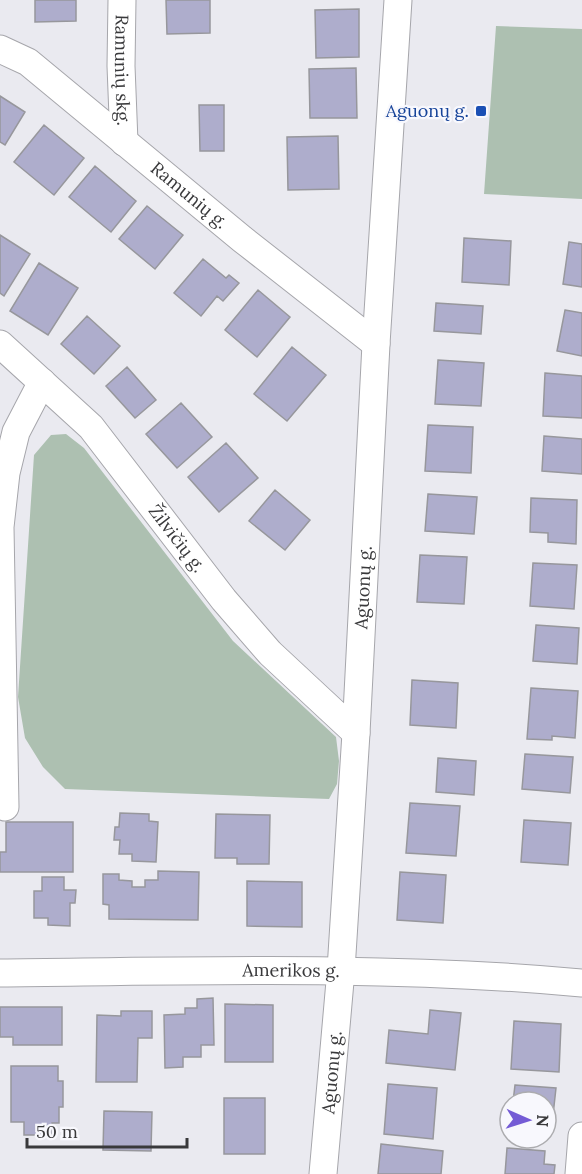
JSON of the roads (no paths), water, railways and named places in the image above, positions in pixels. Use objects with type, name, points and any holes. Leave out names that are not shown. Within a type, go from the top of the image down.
[{"type":"street","name":"Ramunių skg.","points":[[123,0],[121,66],[124,142]]},
{"type":"street","name":"Aguonų g.","points":[[323,1174],[341,970],[398,0]]},
{"type":"street","name":"Ramunių g.","points":[[0,49],[28,62],[242,239],[376,344]]},
{"type":"street","name":"Žilvičių g.","points":[[0,344],[91,427],[224,600],[270,653],[356,733]]},
{"type":"street","points":[[5,807],[0,526],[6,473],[16,432],[42,382]]},
{"type":"street","name":"Amerikos g.","points":[[0,973],[341,970],[582,983]]},
{"type":"street","points":[[579,1174],[582,1136]]},
{"type":"place","name":"Aguonų g.","points":[[481,111]]}]
